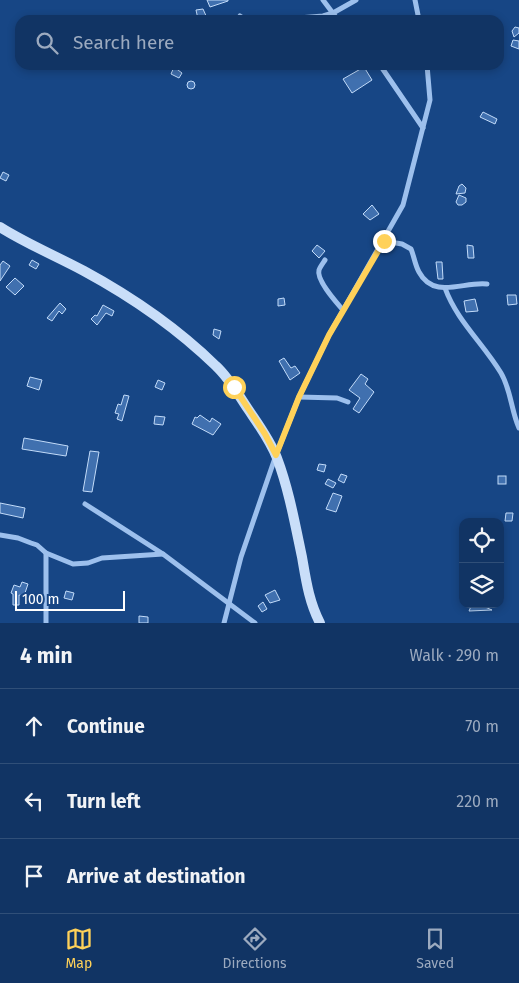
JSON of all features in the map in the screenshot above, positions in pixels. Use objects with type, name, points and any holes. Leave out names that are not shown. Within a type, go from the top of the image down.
[{"type":"street","points":[[322,0],[333,13]]},
{"type":"street","points":[[325,15],[333,13],[356,0]]},
{"type":"street","points":[[415,0],[418,15]]},
{"type":"street","points":[[383,70],[423,128]]},
{"type":"street","points":[[224,623],[241,558],[276,455],[299,397],[329,335],[403,205],[430,100],[427,70]]},
{"type":"street","points":[[0,227],[115,289],[152,314],[190,342],[217,366],[234,387],[265,434],[276,455],[286,482],[309,597],[320,623]]},
{"type":"street","points":[[384,241],[407,246],[411,249],[418,271],[426,282],[434,286],[445,288],[480,283],[487,284]]},
{"type":"street","points":[[325,260],[319,270],[320,277],[333,299],[344,310]]},
{"type":"street","points":[[445,288],[451,305],[491,357],[506,382],[519,428]]},
{"type":"street","points":[[299,397],[338,398],[348,402]]},
{"type":"street","points":[[85,504],[163,554],[255,623]]},
{"type":"street","points":[[0,536],[18,538],[37,545],[46,553],[73,564],[88,563],[102,558],[129,558],[163,554]]},
{"type":"street","points":[[46,553],[46,623]]},
{"type":"building","points":[[207,0],[228,0],[228,1],[210,7]]},
{"type":"building","points":[[203,9],[206,15],[197,15],[196,10]]},
{"type":"building","points":[[515,27],[519,28],[519,33],[514,37],[512,31]]},
{"type":"building","points":[[513,40],[519,41],[519,49],[511,46]]},
{"type":"building","points":[[173,70],[178,70],[182,73],[179,78],[171,74]]},
{"type":"building","points":[[359,70],[366,70],[372,80],[352,93],[343,79]]},
{"type":"building","points":[[191,81],[195,85],[191,89],[187,85]]},
{"type":"building","points":[[483,112],[497,119],[495,124],[480,117]]},
{"type":"building","points":[[3,172],[9,175],[6,181],[0,178]]},
{"type":"building","points":[[462,184],[466,188],[465,193],[456,194],[459,186]]},
{"type":"building","points":[[459,195],[466,198],[466,202],[462,205],[458,205],[456,202]]},
{"type":"building","points":[[372,205],[379,214],[370,220],[363,214]]},
{"type":"building","points":[[317,245],[325,251],[319,258],[312,251]]},
{"type":"building","points":[[467,245],[473,246],[474,258],[468,258]]},
{"type":"building","points":[[32,260],[39,264],[36,269],[29,265]]},
{"type":"building","points":[[3,261],[10,266],[0,281],[0,265]]},
{"type":"building","points":[[436,262],[442,262],[443,279],[438,279]]},
{"type":"building","points":[[15,278],[24,286],[15,295],[6,287]]},
{"type":"building","points":[[507,295],[516,295],[517,304],[508,305]]},
{"type":"building","points":[[284,298],[285,305],[278,306],[278,299]]},
{"type":"building","points":[[475,299],[478,311],[466,312],[464,301]]},
{"type":"building","points":[[60,303],[66,309],[62,314],[59,311],[52,321],[47,318]]},
{"type":"building","points":[[103,305],[114,311],[112,316],[106,313],[97,325],[91,319],[95,315],[97,316]]},
{"type":"building","points":[[214,329],[221,331],[219,339],[213,335]]},
{"type":"building","points":[[284,358],[291,368],[295,366],[300,373],[290,380],[279,361]]},
{"type":"building","points":[[361,374],[368,379],[365,384],[374,392],[359,413],[353,409],[360,398],[349,390]]},
{"type":"building","points":[[30,377],[42,380],[39,390],[27,386]]},
{"type":"building","points":[[158,380],[165,383],[162,390],[155,387]]},
{"type":"building","points":[[124,395],[129,396],[122,421],[117,419],[119,414],[115,413],[118,404],[121,405]]},
{"type":"building","points":[[200,415],[210,422],[212,418],[221,424],[213,435],[192,424],[195,417],[197,418]]},
{"type":"building","points":[[155,416],[165,417],[163,425],[154,424]]},
{"type":"building","points":[[24,438],[68,446],[66,456],[22,449]]},
{"type":"building","points":[[90,451],[99,452],[92,492],[83,491]]},
{"type":"building","points":[[319,464],[326,465],[324,472],[317,470]]},
{"type":"building","points":[[341,474],[347,476],[344,483],[338,480]]},
{"type":"building","points":[[498,476],[506,476],[506,484],[498,484]]},
{"type":"building","points":[[328,479],[336,483],[333,488],[325,484]]},
{"type":"building","points":[[333,493],[342,496],[336,512],[326,509]]},
{"type":"building","points":[[0,503],[25,508],[23,518],[0,513]]},
{"type":"building","points":[[506,513],[513,513],[512,521],[505,521]]},
{"type":"building","points":[[22,582],[28,584],[24,596],[19,595],[19,605],[13,605],[13,594],[11,593],[14,585],[20,587]]},
{"type":"building","points":[[275,590],[280,600],[270,603],[265,595]]},
{"type":"building","points":[[66,591],[74,593],[72,600],[64,598]]},
{"type":"building","points":[[263,602],[267,609],[262,612],[258,606]]},
{"type":"building","points":[[470,608],[487,608],[492,610],[469,611]]},
{"type":"building","points":[[139,616],[148,617],[148,623],[139,623]]},
{"type":"route","points":[[234,387],[265,434],[276,455],[299,397],[329,335],[384,241]]}]
